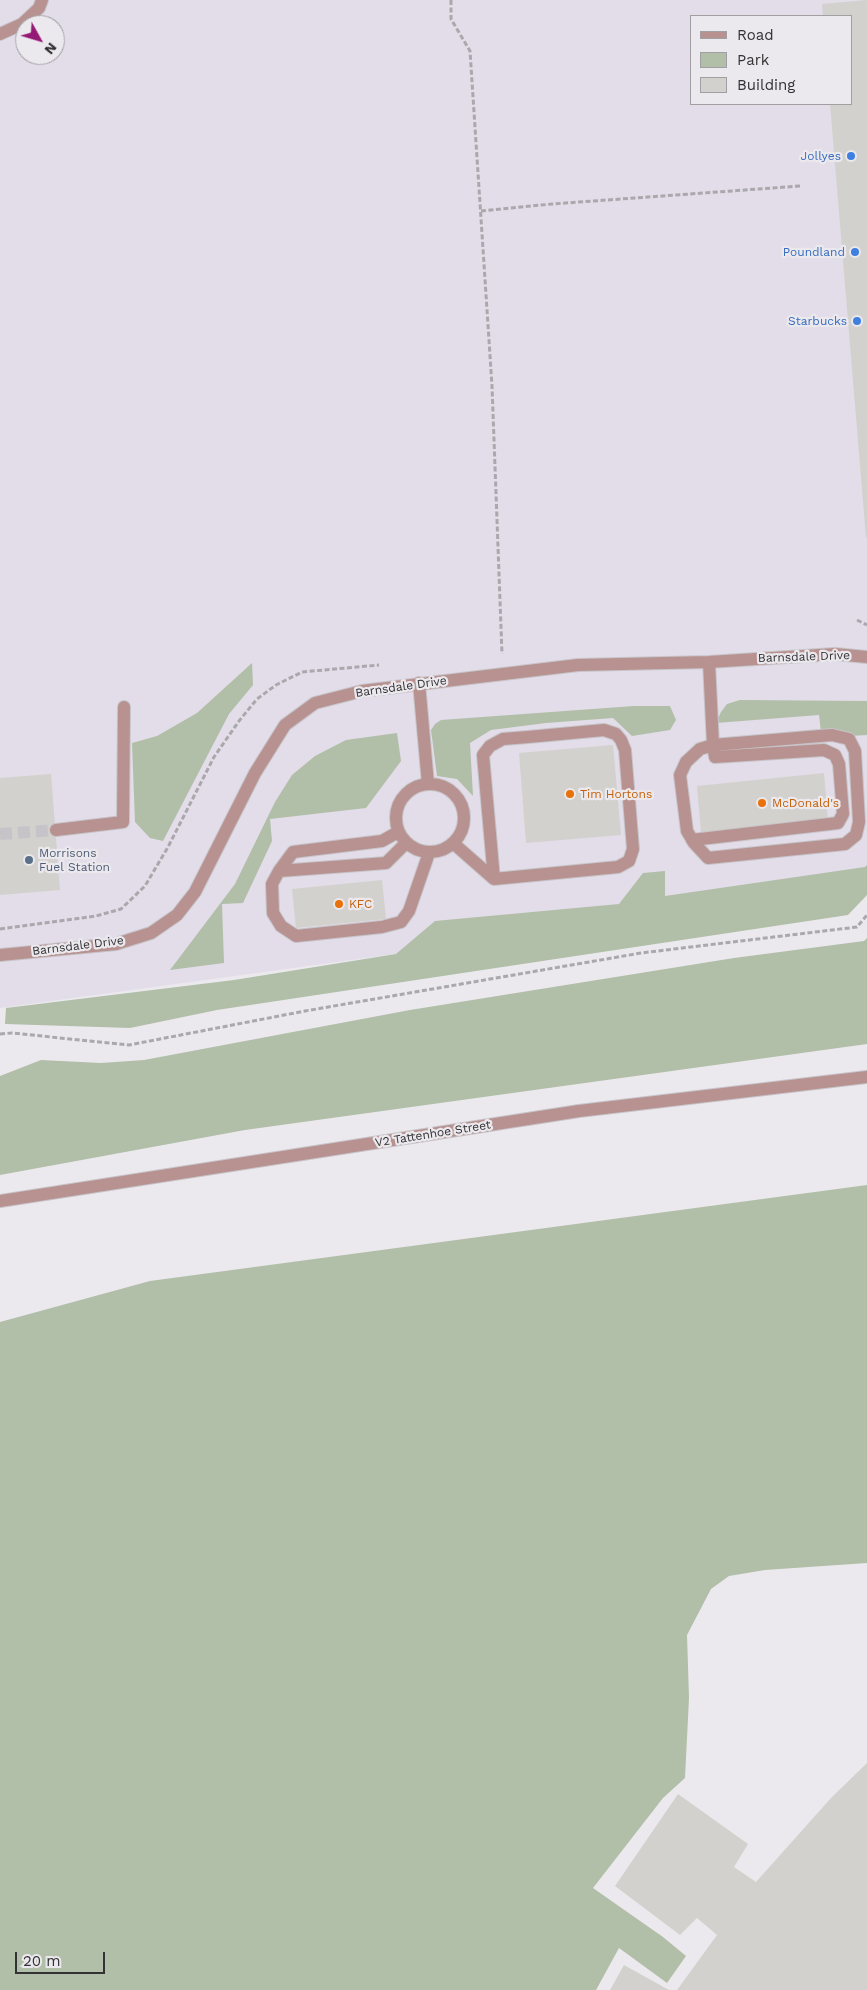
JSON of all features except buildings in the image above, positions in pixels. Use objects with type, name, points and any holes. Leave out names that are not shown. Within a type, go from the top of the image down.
[{"type":"street","points":[[0,34],[22,24],[39,8],[42,0]]},
{"type":"street","name":"Barnsdale Drive","points":[[0,955],[116,944],[151,934],[177,915],[194,892],[255,773],[284,725],[315,703],[362,691],[578,665],[709,662],[835,654],[867,657]]},
{"type":"street","points":[[692,840],[838,823],[843,814],[839,764],[835,754],[824,750],[715,757],[709,662]]},
{"type":"street","points":[[419,683],[428,784]]},
{"type":"street","points":[[56,830],[123,822],[124,707]]},
{"type":"street","points":[[453,843],[494,879],[618,867],[629,861],[633,850],[624,750],[621,740],[616,734],[604,730],[503,739],[490,746],[483,755],[494,879]]},
{"type":"street","points":[[832,736],[848,739],[855,751],[859,822],[856,835],[845,844],[708,858],[692,840],[688,831],[680,775],[686,762],[700,749],[713,745],[832,736]]},
{"type":"street","points":[[428,784],[440,785],[450,790],[459,799],[463,810],[464,822],[460,833],[453,843],[446,848],[421,852],[406,843],[398,832],[395,821],[396,810],[400,800],[417,786],[428,784]]},
{"type":"street","points":[[398,832],[382,842],[293,852],[272,884],[273,913],[281,926],[296,936],[382,927],[401,922],[409,911],[429,852]]},
{"type":"street","points":[[279,871],[386,862],[406,843]]},
{"type":"street","name":"V2 Tattenhoe Street","points":[[0,1201],[578,1111],[867,1077]]},
{"type":"path","points":[[451,0],[452,19],[470,51],[481,210],[493,396],[502,656],[494,657]]},
{"type":"path","points":[[481,210],[800,186]]},
{"type":"path","points":[[857,620],[867,625]]},
{"type":"path","points":[[0,929],[96,916],[121,909],[145,886],[168,847],[214,757],[257,699],[276,685],[302,672],[382,665]]},
{"type":"path","points":[[0,1034],[12,1033],[128,1045],[306,1011],[641,953],[857,927],[867,915]]},
{"type":"shaded area","points":[[0,0],[867,0],[867,884],[396,954],[0,1008]]},
{"type":"green space","points":[[252,663],[253,685],[229,714],[163,841],[150,838],[135,822],[132,743],[157,736],[197,713]]},
{"type":"green space","points":[[740,700],[867,701],[867,735],[849,736],[821,732],[819,715],[716,723],[727,704]]},
{"type":"green space","points":[[634,706],[670,706],[676,720],[670,730],[632,736],[613,718],[546,723],[491,730],[470,743],[473,796],[457,779],[437,776],[431,730],[441,720]]},
{"type":"green space","points":[[397,733],[401,761],[366,808],[270,819],[272,841],[243,903],[222,904],[224,963],[170,970],[235,884],[275,802],[292,775],[315,756],[346,740]]},
{"type":"green space","points":[[867,865],[867,895],[848,915],[217,1010],[130,1028],[5,1024],[6,1008],[234,980],[396,954],[435,921],[619,904],[643,873],[665,871],[665,896],[865,867]]},
{"type":"green space","points":[[867,938],[867,1044],[245,1130],[0,1175],[0,1076],[41,1060],[101,1063],[144,1060],[410,1010],[734,958],[864,941]]},
{"type":"green space","points":[[867,1185],[867,1563],[765,1570],[729,1576],[711,1589],[687,1635],[689,1698],[685,1778],[663,1798],[593,1888],[663,1937],[686,1956],[667,1983],[619,1948],[596,1990],[0,1990],[0,1322],[150,1281]]},
{"type":"tunnel","points":[[0,834],[56,830]]},
{"type":"place","name":"Jollyes","points":[[851,156]]},
{"type":"place","name":"Poundland","points":[[855,252]]},
{"type":"place","name":"Starbucks","points":[[857,321]]},
{"type":"place","name":"Tim Hortons","points":[[570,794]]},
{"type":"place","name":"McDonald's","points":[[762,803]]},
{"type":"place","name":"Morrisons Fuel Station","points":[[29,860]]},
{"type":"place","name":"KFC","points":[[339,904]]}]
